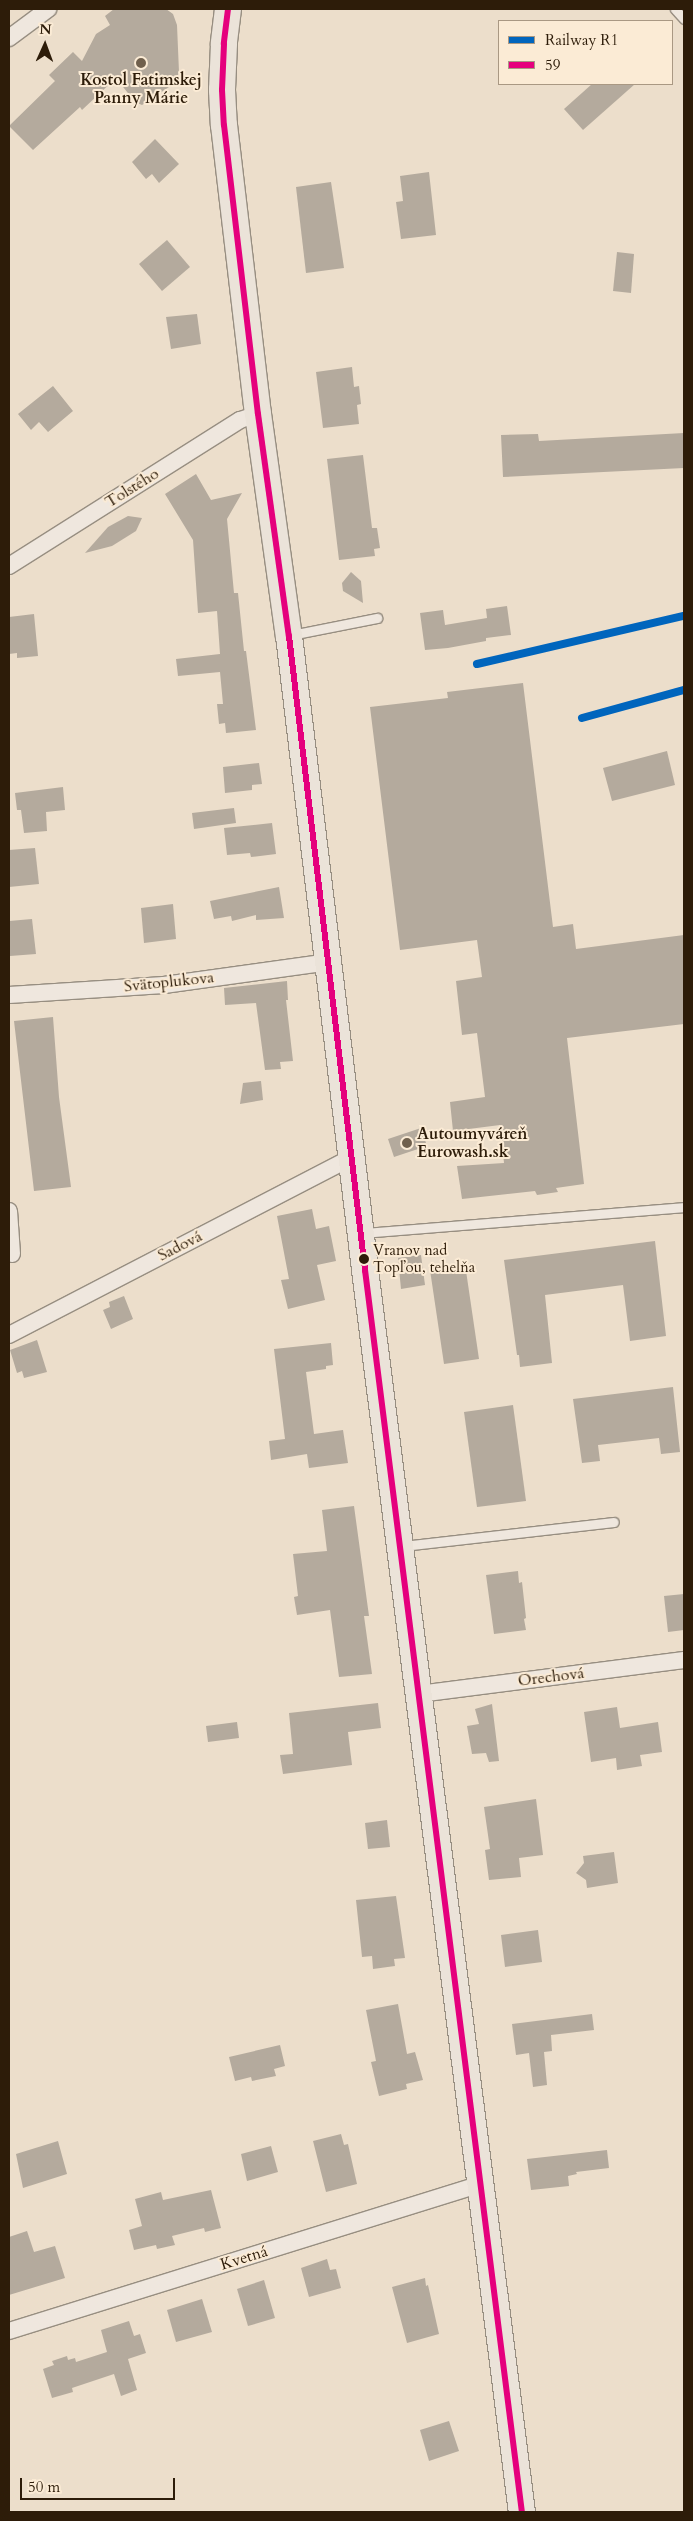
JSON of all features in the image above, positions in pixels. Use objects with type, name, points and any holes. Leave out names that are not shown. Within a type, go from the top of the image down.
[{"type":"main road","points":[[228,9],[223,53],[224,125],[258,414],[289,636],[479,2185],[522,2512]]},
{"type":"street","points":[[9,38],[48,9]]},
{"type":"street","name":"Tolstého","points":[[9,566],[240,420],[258,414]]},
{"type":"street","name":"Svätoplukova","points":[[9,995],[164,984],[329,962]]},
{"type":"street","name":"Sadová","points":[[9,1335],[352,1157]]},
{"type":"street","points":[[9,1211],[12,1254]]},
{"type":"street","name":"Orechová","points":[[419,1694],[684,1660]]},
{"type":"street","name":"Kvetná","points":[[9,2331],[479,2185]]},
{"type":"lane","points":[[675,9],[684,19]]},
{"type":"lane","points":[[289,636],[377,618]]},
{"type":"lane","points":[[361,1233],[684,1207]]},
{"type":"lane","points":[[400,1546],[614,1522]]},
{"type":"building","points":[[114,9],[166,9],[173,14],[177,25],[179,72],[176,80],[172,85],[142,105],[135,102],[116,78],[82,110],[80,107],[33,150],[9,126],[55,81],[49,75],[73,52],[82,61],[96,34],[110,25],[105,16]]},
{"type":"building","points":[[591,85],[634,85],[583,130],[564,109]]},
{"type":"building","points":[[155,139],[179,164],[159,183],[152,174],[146,179],[132,162]]},
{"type":"building","points":[[429,172],[436,235],[401,239],[396,202],[403,201],[400,176]]},
{"type":"building","points":[[331,182],[344,268],[306,273],[296,187]]},
{"type":"building","points":[[167,240],[190,267],[162,291],[139,264]]},
{"type":"building","points":[[617,252],[634,254],[631,293],[613,291]]},
{"type":"building","points":[[197,314],[201,344],[171,349],[166,317]]},
{"type":"building","points":[[352,367],[354,387],[359,386],[361,404],[357,405],[359,424],[323,428],[316,372]]},
{"type":"building","points":[[53,386],[73,411],[48,432],[39,422],[31,430],[18,414]]},
{"type":"building","points":[[684,433],[684,468],[503,477],[501,435],[538,434],[539,441]]},
{"type":"building","points":[[363,455],[372,528],[377,528],[380,548],[374,549],[375,556],[339,560],[327,459]]},
{"type":"building","points":[[196,474],[211,500],[242,493],[227,519],[234,593],[238,593],[244,651],[246,651],[256,730],[226,733],[225,723],[219,724],[217,704],[223,704],[220,672],[178,676],[176,659],[220,654],[217,611],[198,613],[193,540],[165,494]]},
{"type":"building","points":[[128,516],[142,518],[136,531],[112,546],[85,553],[108,527]]},
{"type":"building","points":[[351,572],[361,581],[363,603],[343,591],[342,583]]},
{"type":"building","points":[[507,606],[511,635],[486,638],[486,641],[448,648],[425,650],[420,613],[443,610],[445,625],[487,618],[486,609]]},
{"type":"building","points":[[34,614],[38,656],[17,658],[17,653],[9,654],[9,617]]},
{"type":"building","points":[[523,683],[553,927],[573,924],[576,949],[684,935],[684,1024],[567,1038],[584,1184],[556,1188],[558,1192],[537,1195],[535,1191],[462,1199],[457,1166],[504,1163],[500,1125],[453,1131],[450,1102],[485,1097],[477,1033],[462,1035],[456,981],[482,977],[477,940],[400,950],[370,707],[448,698],[447,692]]},
{"type":"building","points":[[667,751],[675,785],[612,801],[603,768]]},
{"type":"building","points":[[259,763],[262,784],[252,785],[252,790],[225,793],[223,767]]},
{"type":"building","points":[[63,787],[65,810],[46,812],[47,831],[24,833],[21,810],[17,810],[15,793]]},
{"type":"building","points":[[234,808],[236,823],[194,829],[192,813]]},
{"type":"building","points":[[272,823],[276,854],[251,857],[250,853],[227,855],[224,828]]},
{"type":"building","points":[[35,848],[39,884],[9,887],[9,850]]},
{"type":"building","points":[[279,887],[284,918],[256,920],[256,915],[232,921],[231,916],[214,919],[210,901]]},
{"type":"building","points":[[173,904],[176,939],[144,943],[141,908]]},
{"type":"building","points":[[32,919],[36,954],[10,956],[9,921]]},
{"type":"building","points":[[287,981],[288,1000],[286,1000],[293,1061],[280,1062],[281,1069],[265,1070],[256,1003],[225,1005],[224,988]]},
{"type":"building","points":[[53,1017],[59,1097],[71,1187],[34,1191],[14,1021]]},
{"type":"building","points":[[261,1081],[263,1100],[240,1104],[243,1083]]},
{"type":"building","name":"Autoumyváreň Eurowash.sk","points":[[421,1128],[427,1146],[394,1157],[388,1139]]},
{"type":"building","points":[[312,1209],[316,1229],[329,1226],[336,1261],[317,1265],[325,1300],[288,1309],[281,1280],[289,1279],[277,1216]]},
{"type":"building","points":[[655,1241],[666,1336],[630,1341],[623,1285],[545,1295],[552,1363],[520,1367],[504,1260]]},
{"type":"building","points":[[421,1255],[425,1285],[401,1289],[398,1258]]},
{"type":"building","points":[[465,1264],[479,1359],[444,1364],[430,1270]]},
{"type":"building","points":[[124,1296],[133,1319],[111,1329],[103,1310],[110,1307],[109,1302]]},
{"type":"building","points":[[37,1340],[47,1372],[24,1378],[22,1371],[17,1373],[10,1350]]},
{"type":"building","points":[[331,1343],[333,1365],[326,1366],[326,1369],[306,1372],[314,1434],[343,1430],[348,1463],[309,1468],[307,1454],[271,1460],[269,1441],[285,1439],[274,1349]]},
{"type":"building","points":[[673,1387],[680,1452],[661,1454],[659,1438],[598,1445],[600,1461],[582,1463],[573,1399]]},
{"type":"building","points":[[513,1405],[526,1501],[477,1507],[464,1412]]},
{"type":"building","points":[[354,1506],[369,1616],[364,1616],[372,1674],[339,1677],[330,1610],[297,1615],[294,1597],[298,1596],[293,1554],[327,1551],[322,1510]]},
{"type":"building","points":[[518,1571],[519,1583],[522,1582],[526,1630],[494,1634],[486,1575]]},
{"type":"building","points":[[684,1594],[684,1630],[668,1632],[664,1596]]},
{"type":"building","points":[[378,1703],[381,1728],[348,1732],[352,1765],[283,1774],[280,1755],[293,1754],[289,1713]]},
{"type":"building","points":[[492,1704],[499,1761],[489,1762],[486,1753],[472,1754],[467,1726],[479,1724],[475,1709]]},
{"type":"building","points":[[617,1707],[620,1728],[658,1722],[662,1752],[640,1755],[642,1766],[617,1770],[616,1758],[591,1762],[584,1712]]},
{"type":"building","points":[[237,1722],[239,1738],[208,1742],[206,1726]]},
{"type":"building","points":[[536,1799],[543,1855],[519,1858],[521,1877],[489,1880],[485,1850],[490,1849],[484,1807]]},
{"type":"building","points":[[387,1820],[390,1847],[368,1849],[365,1823]]},
{"type":"building","points":[[614,1852],[618,1883],[587,1888],[586,1880],[576,1873],[584,1863],[583,1856]]},
{"type":"building","points":[[396,1896],[405,1958],[394,1959],[395,1966],[373,1969],[372,1956],[362,1957],[356,1900]]},
{"type":"building","points":[[538,1930],[542,1962],[505,1967],[501,1935]]},
{"type":"building","points":[[398,2004],[407,2054],[415,2052],[423,2080],[406,2084],[407,2089],[379,2096],[371,2062],[376,2061],[366,2010]]},
{"type":"building","points":[[592,2014],[594,2030],[551,2035],[552,2051],[544,2052],[547,2085],[533,2087],[529,2053],[516,2055],[512,2024]]},
{"type":"building","points":[[280,2045],[285,2066],[274,2069],[276,2076],[252,2081],[251,2077],[235,2081],[229,2057]]},
{"type":"building","points":[[341,2134],[344,2145],[348,2144],[357,2184],[326,2192],[313,2141]]},
{"type":"building","points":[[58,2141],[67,2174],[23,2188],[16,2154]]},
{"type":"building","points":[[271,2146],[278,2172],[247,2181],[241,2154]]},
{"type":"building","points":[[607,2150],[609,2168],[576,2172],[577,2174],[568,2176],[569,2186],[531,2190],[527,2159]]},
{"type":"building","points":[[211,2190],[221,2228],[205,2232],[204,2228],[172,2236],[175,2245],[157,2249],[156,2245],[134,2250],[129,2230],[142,2226],[135,2199],[161,2192],[163,2200]]},
{"type":"building","points":[[27,2231],[34,2252],[55,2246],[65,2278],[9,2295],[9,2237]]},
{"type":"building","points":[[327,2259],[330,2270],[336,2269],[341,2288],[309,2297],[301,2268]]},
{"type":"building","points":[[425,2278],[439,2334],[407,2343],[392,2287]]},
{"type":"building","points":[[264,2280],[275,2318],[248,2326],[237,2289]]},
{"type":"building","points":[[202,2299],[212,2332],[176,2342],[167,2310]]},
{"type":"building","points":[[129,2321],[134,2336],[140,2334],[146,2353],[128,2359],[137,2390],[121,2396],[114,2374],[72,2388],[73,2392],[52,2398],[43,2369],[54,2365],[52,2361],[67,2356],[68,2360],[75,2358],[76,2362],[107,2352],[101,2330]]},
{"type":"building","points":[[449,2421],[459,2451],[429,2461],[420,2430]]},
{"type":"rail line","name":"R1","points":[[477,664],[684,616]]},
{"type":"rail line","name":"R1","points":[[582,718],[684,690]]},
{"type":"transit line","name":"59","points":[[228,9],[222,90],[224,125],[258,414],[289,636],[365,1270],[522,2512]]},
{"type":"place","name":"Kostol Fatimskej Panny Márie","points":[[141,63]]},
{"type":"place","name":"Autoumyváreň Eurowash.sk","points":[[407,1143]]},
{"type":"place","name":"Vranov nad Topľou, tehelňa","points":[[364,1259]]}]
